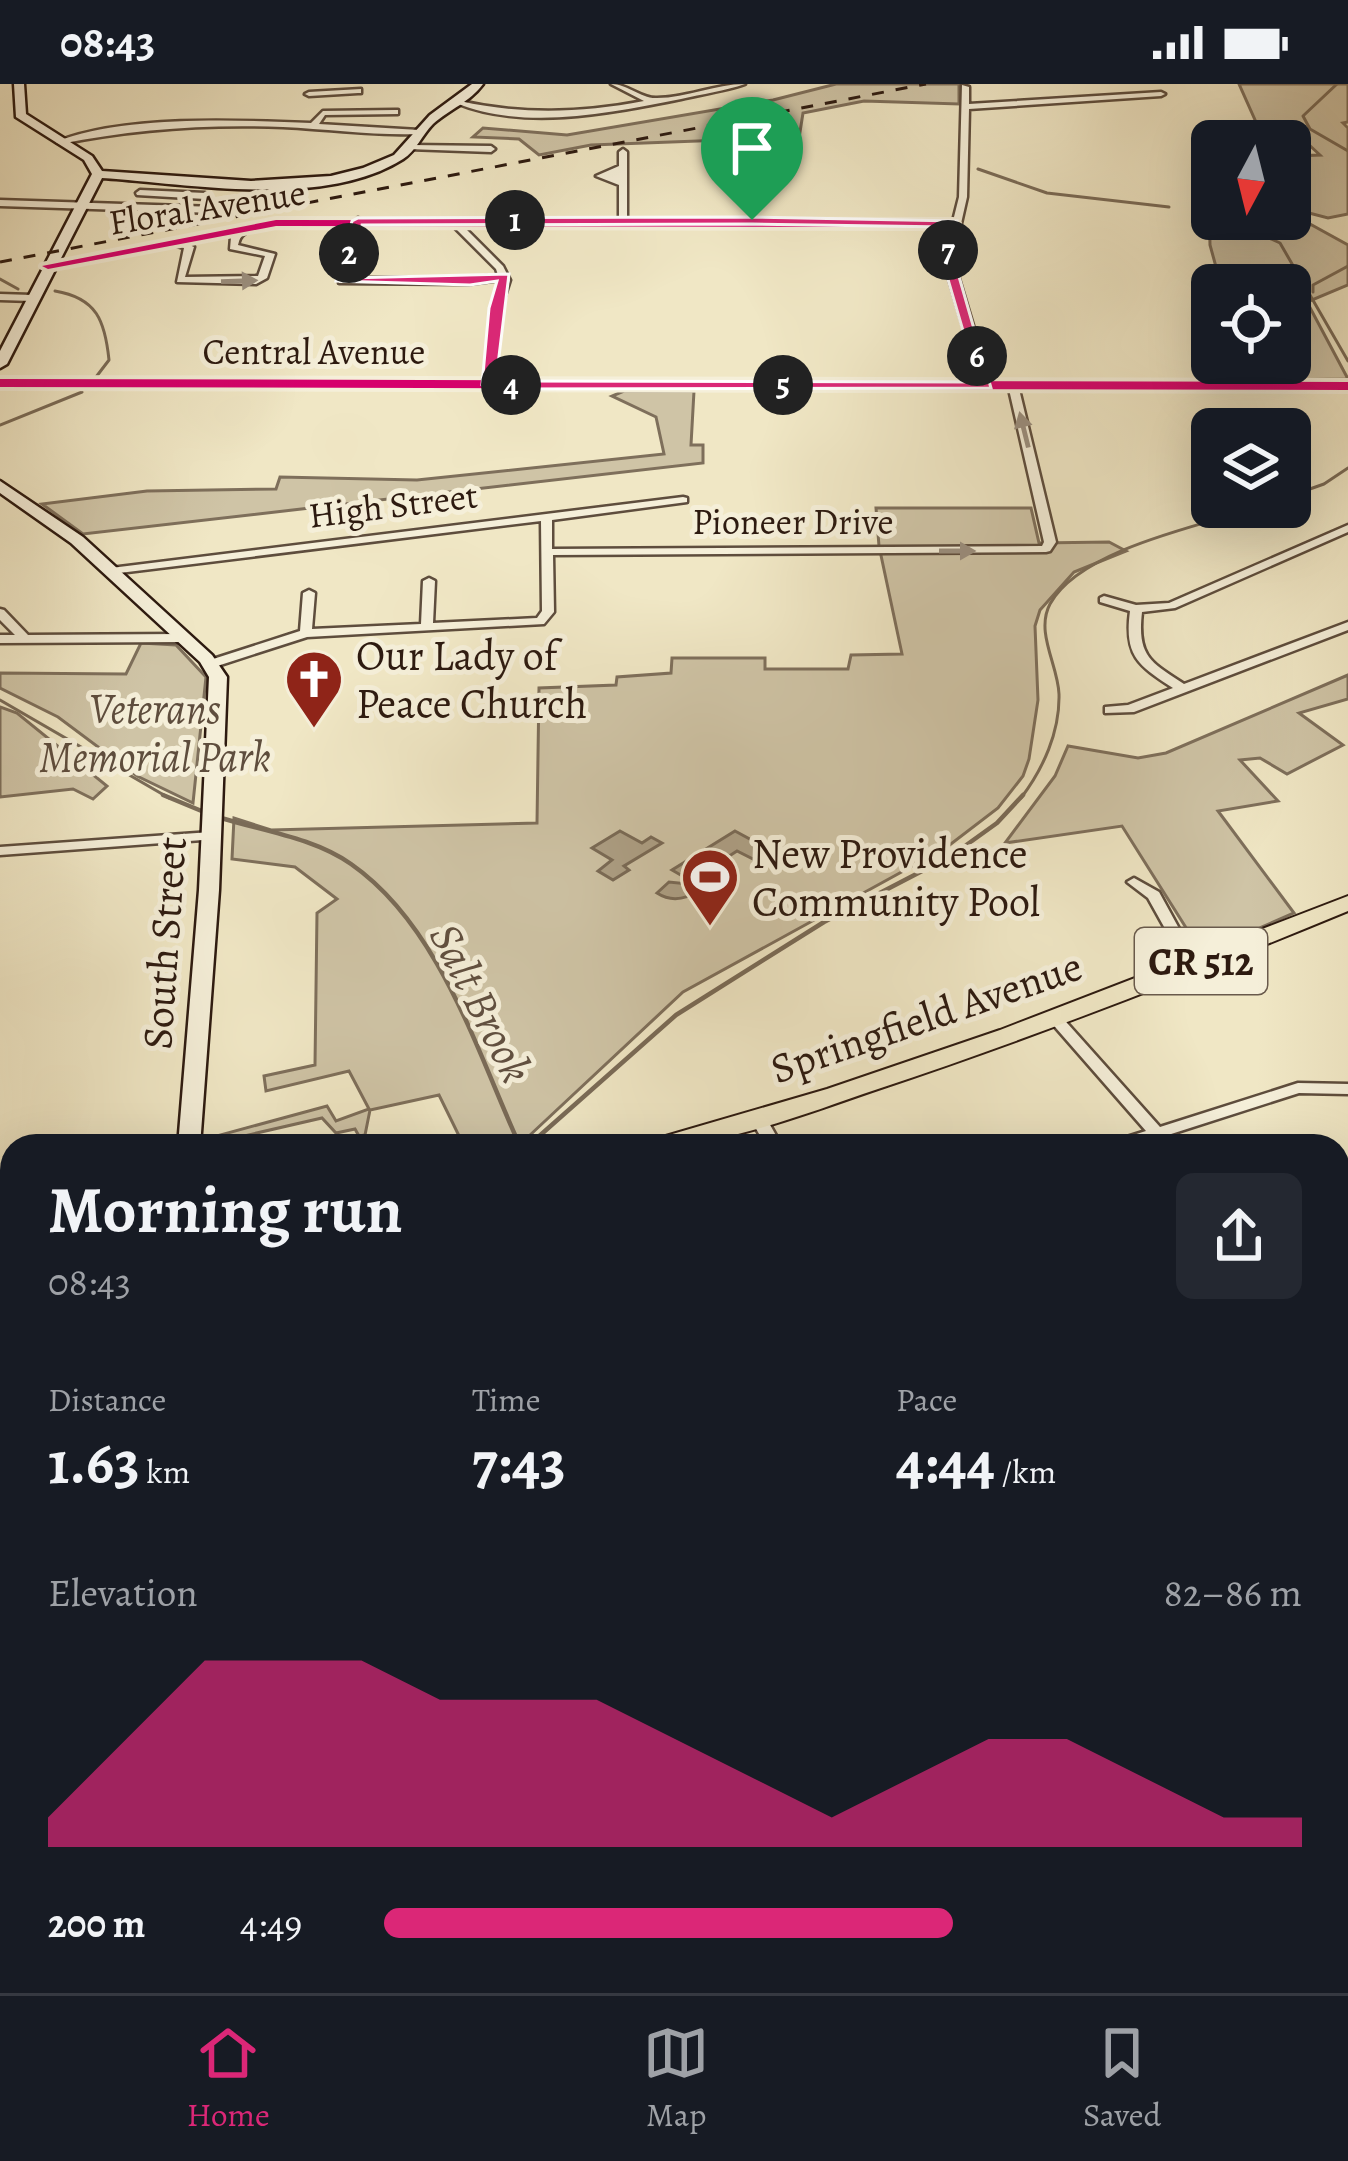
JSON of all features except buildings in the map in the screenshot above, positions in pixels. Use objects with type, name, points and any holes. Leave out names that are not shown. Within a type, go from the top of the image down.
[{"type":"main road","name":"Springfield Avenue","points":[[706,1134],[1054,1017],[1348,903]]},
{"type":"street","points":[[19,84],[20,116],[88,158],[98,174]]},
{"type":"street","points":[[98,174],[244,182],[303,182],[353,174],[384,165],[411,147],[419,133],[478,84]]},
{"type":"street","points":[[615,84],[650,101]]},
{"type":"street","points":[[460,103],[543,115],[741,84]]},
{"type":"street","points":[[964,87],[962,197],[948,259],[986,386]]},
{"type":"street","points":[[310,94],[358,92]]},
{"type":"street","points":[[313,127],[337,93]]},
{"type":"street","points":[[966,107],[1161,94]]},
{"type":"street","points":[[324,113],[395,112]]},
{"type":"street","points":[[60,142],[183,122],[419,133]]},
{"type":"street","points":[[411,147],[491,149]]},
{"type":"street","points":[[559,214],[623,218],[623,152]]},
{"type":"street","points":[[623,167],[600,173],[607,181],[623,184]]},
{"type":"street","points":[[0,364],[98,174]]},
{"type":"street","points":[[131,208],[150,177]]},
{"type":"street","points":[[244,182],[264,224]]},
{"type":"street","points":[[140,193],[208,192],[195,210]]},
{"type":"street","points":[[0,202],[195,210],[252,203]]},
{"type":"street","name":"Floral Avenue","points":[[48,266],[229,235],[264,224],[623,218],[953,224]]},
{"type":"street","points":[[358,221],[342,281],[504,277]]},
{"type":"street","points":[[454,222],[504,277]]},
{"type":"street","points":[[202,237],[189,248],[180,280],[261,280],[270,254],[239,251],[229,235]]},
{"type":"street","points":[[174,242],[189,248]]},
{"type":"street","points":[[489,385],[496,308],[504,277]]},
{"type":"street","points":[[0,298],[32,298]]},
{"type":"street","name":"Central Avenue","points":[[0,383],[1348,386]]},
{"type":"street","name":"Pioneer Drive","points":[[546,552],[1041,550],[1050,542],[1013,386]]},
{"type":"street","points":[[2,489],[77,540],[211,664],[306,633],[528,623],[547,615],[546,517]]},
{"type":"street","name":"High Street","points":[[110,571],[683,500]]},
{"type":"street","points":[[1104,600],[1136,609],[1183,602],[1264,561],[1348,528]]},
{"type":"street","points":[[427,627],[429,580]]},
{"type":"street","points":[[306,633],[309,593]]},
{"type":"street","points":[[1136,609],[1131,639],[1135,654],[1181,688]]},
{"type":"street","points":[[0,613],[25,639]]},
{"type":"street","points":[[1109,710],[1130,709],[1346,629]]},
{"type":"street","points":[[0,639],[181,638]]},
{"type":"street","name":"South Street","points":[[190,1134],[211,833],[218,677],[211,664]]},
{"type":"street","points":[[0,851],[211,833]]},
{"type":"street","points":[[1134,882],[1154,895],[1192,965]]},
{"type":"street","points":[[1054,1017],[1157,1134]]},
{"type":"street","points":[[1178,1134],[1298,1088],[1348,1090]]},
{"type":"street","points":[[759,1120],[767,1134]]},
{"type":"green space","points":[[836,84],[965,84],[959,86],[959,104],[864,101],[803,113],[794,170],[751,139],[591,145],[539,155],[519,139],[473,137],[483,128],[567,135],[773,100]]},
{"type":"green space","points":[[1239,84],[1348,84],[1348,122],[1343,123],[1348,128],[1348,214],[1328,218],[1311,214],[1311,155],[1320,155],[1311,147],[1311,120],[1255,120]]},
{"type":"green space","points":[[1311,225],[1348,245],[1348,285],[1311,300],[1311,264],[1215,264],[1210,240],[1311,240]]},
{"type":"green space","points":[[1311,310],[1348,379],[1311,379]]},
{"type":"green space","points":[[624,391],[694,391],[691,445],[703,445],[703,463],[83,534],[42,504],[147,491],[276,489],[280,477],[417,480],[664,454],[656,417],[612,396]]},
{"type":"green space","points":[[876,508],[1031,508],[1039,543],[1109,542],[1126,551],[1074,572],[1040,610],[1035,626],[1038,700],[1029,759],[1023,776],[998,808],[947,847],[683,992],[531,1134],[458,1134],[439,1095],[370,1110],[365,1134],[355,1129],[336,1133],[322,1118],[252,1134],[224,1134],[327,1106],[336,1121],[369,1109],[349,1071],[266,1091],[264,1076],[315,1065],[317,913],[337,899],[295,867],[232,859],[234,818],[271,830],[537,823],[539,688],[616,685],[617,677],[671,673],[672,658],[765,658],[765,669],[848,669],[851,655],[902,654],[879,546]]},
{"type":"green space","name":"Veterans Memorial Park","points":[[141,643],[176,645],[206,677],[193,803],[137,776],[58,717],[0,688],[0,673],[126,674]]},
{"type":"green space","points":[[1348,675],[1348,699],[1299,713],[1343,745],[1287,774],[1260,758],[1240,760],[1278,801],[1218,811],[1294,913],[1202,953],[1122,826],[1005,843],[1055,776],[1068,746],[1138,758],[1166,753]]},
{"type":"green space","points":[[0,707],[17,713],[107,786],[93,799],[73,789],[0,797]]},
{"type":"shaded area","points":[[620,831],[642,843],[651,837],[662,843],[624,866],[629,870],[613,880],[598,871],[612,860],[592,848]]},
{"type":"shaded area","points":[[735,831],[768,849],[753,859],[737,851],[709,869],[720,877],[690,896],[674,899],[657,893],[669,882],[698,885],[672,870]]},
{"type":"waterway","points":[[1337,84],[1303,116],[1310,129],[1348,151]]},
{"type":"waterway","points":[[978,169],[1047,193],[1169,207]]},
{"type":"waterway","points":[[1273,240],[1280,243],[1348,361]]},
{"type":"waterway","points":[[1313,292],[1313,285],[1348,266]]},
{"type":"waterway","points":[[0,279],[18,289]]},
{"type":"waterway","points":[[55,291],[81,299],[101,323],[109,360],[96,377]]},
{"type":"waterway","points":[[0,425],[82,392]]},
{"type":"waterway","points":[[1311,489],[1348,468]]},
{"type":"waterway","points":[[1023,795],[1043,762],[1057,722],[1058,683],[1045,626],[1050,604],[1087,568],[1191,527]]},
{"type":"waterway","name":"Salt Brook","points":[[0,700],[166,796]]},
{"type":"waterway","points":[[542,1134],[676,1015],[824,922],[951,856],[997,823],[1023,795]]},
{"type":"waterway","name":"Salt Brook","points":[[166,796],[204,812]]},
{"type":"waterway","name":"Salt Brook","points":[[221,818],[321,848],[351,864],[382,890],[409,921],[453,993],[515,1134]]},
{"type":"railway","points":[[0,262],[926,84]]},
{"type":"cycle path","points":[[48,266],[276,223],[953,224]]},
{"type":"cycle path","points":[[0,383],[1348,386]]},
{"type":"place","name":"Our Lady of Peace Church","points":[[314,730]]},
{"type":"place","name":"New Providence Community Pool","points":[[710,928]]},
{"type":"route","points":[[752,220],[953,224],[948,259],[986,386],[489,385],[496,308],[504,277],[342,281],[358,221],[752,220]]}]
